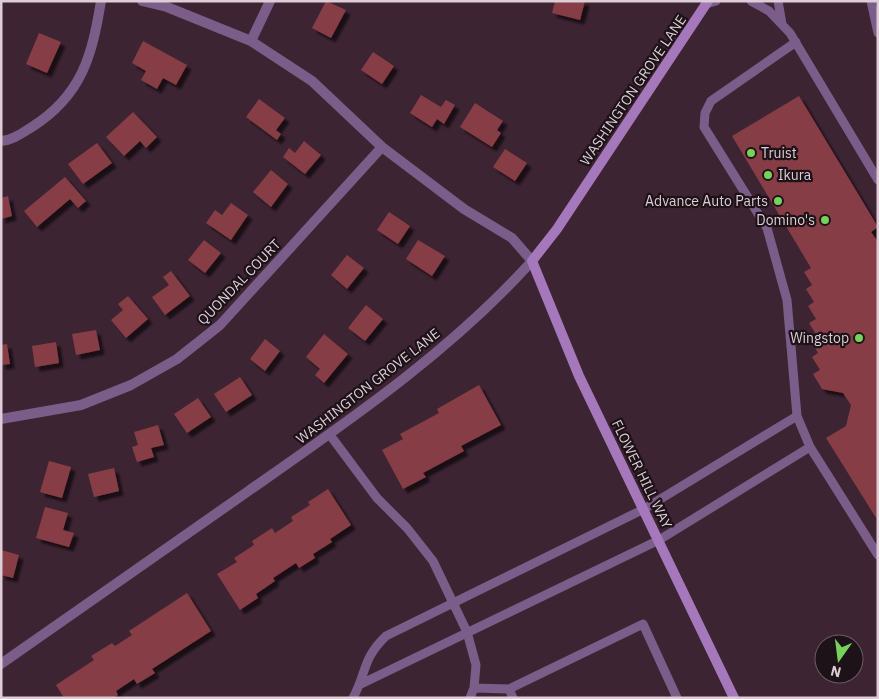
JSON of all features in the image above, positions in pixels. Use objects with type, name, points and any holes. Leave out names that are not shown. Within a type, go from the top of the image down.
[{"type":"street","points":[[1,141],[10,140],[47,117],[70,93],[85,69],[94,43],[101,1]]},
{"type":"street","points":[[142,1],[167,7],[251,41],[312,81],[382,147],[464,209],[512,238],[532,261]]},
{"type":"street","points":[[251,41],[270,1]]},
{"type":"street","name":"WASHINGTON GROVE LANE","points":[[1,664],[330,435],[420,366],[469,323],[532,261],[562,221],[710,2]]},
{"type":"street","name":"QUONDAL COURT","points":[[1,419],[81,405],[130,385],[176,359],[220,325],[382,147]]},
{"type":"street","name":"FLOWER HILL WAY","points":[[532,261],[580,376],[734,698]]},
{"type":"lane","points":[[751,1],[761,5],[782,24],[796,42],[878,180]]},
{"type":"lane","points":[[778,1],[782,24]]},
{"type":"lane","points":[[870,1],[878,33]]},
{"type":"lane","points":[[796,42],[711,101],[704,113],[704,127],[766,228],[788,300],[797,416],[810,447],[878,555]]},
{"type":"lane","points":[[353,698],[360,684],[366,663],[374,648],[386,636],[644,509],[797,416]]},
{"type":"lane","points":[[330,435],[376,498],[424,548],[467,632],[476,665],[474,688],[470,698]]},
{"type":"lane","points":[[360,684],[658,540],[810,447]]},
{"type":"lane","points":[[474,688],[509,689],[643,624],[677,698]]},
{"type":"lane","points":[[509,689],[513,698]]},
{"type":"building","points":[[326,1],[346,10],[331,38],[312,28]]},
{"type":"building","points":[[555,1],[585,1],[580,20],[552,13]]},
{"type":"building","points":[[39,33],[61,42],[47,73],[26,64]]},
{"type":"building","points":[[143,41],[187,65],[176,85],[163,78],[157,89],[141,80],[146,71],[132,63]]},
{"type":"building","points":[[373,52],[394,66],[382,84],[361,70]]},
{"type":"building","points":[[421,95],[441,107],[446,100],[455,105],[444,124],[437,119],[432,127],[410,113]]},
{"type":"building","points":[[799,96],[878,227],[871,232],[878,242],[878,521],[826,438],[846,426],[851,405],[843,393],[822,389],[813,374],[820,370],[812,357],[818,353],[811,340],[817,336],[809,323],[816,319],[808,306],[814,302],[806,289],[812,285],[804,272],[811,268],[732,136]]},
{"type":"building","points":[[259,99],[285,118],[276,130],[281,134],[277,140],[246,117]]},
{"type":"building","points":[[475,103],[503,121],[497,130],[501,133],[492,147],[460,127]]},
{"type":"building","points":[[133,112],[157,137],[146,148],[140,141],[124,156],[106,137]]},
{"type":"building","points":[[304,141],[321,155],[305,174],[283,157],[289,148],[295,153]]},
{"type":"building","points":[[97,143],[112,163],[83,184],[68,164]]},
{"type":"building","points":[[505,149],[527,163],[515,181],[493,167]]},
{"type":"building","points":[[271,170],[288,184],[271,207],[253,192]]},
{"type":"building","points":[[65,177],[86,201],[78,208],[70,199],[37,227],[24,211]]},
{"type":"building","points":[[8,196],[12,216],[1,219],[1,198]]},
{"type":"building","points":[[231,203],[248,215],[231,240],[206,223],[215,210],[222,215]]},
{"type":"building","points":[[389,212],[410,226],[398,244],[377,230]]},
{"type":"building","points":[[204,240],[221,253],[205,273],[188,260]]},
{"type":"building","points":[[418,240],[445,256],[432,276],[406,259]]},
{"type":"building","points":[[347,255],[364,268],[347,289],[331,275]]},
{"type":"building","points":[[171,271],[190,296],[165,315],[152,297],[169,285],[163,277]]},
{"type":"building","points":[[128,296],[148,319],[126,338],[111,320],[123,310],[118,304]]},
{"type":"building","points":[[366,305],[383,319],[365,341],[348,328]]},
{"type":"building","points":[[96,330],[100,350],[76,355],[72,334]]},
{"type":"building","points":[[324,334],[348,354],[324,383],[315,375],[320,369],[306,357]]},
{"type":"building","points":[[265,339],[280,351],[265,371],[250,359]]},
{"type":"building","points":[[56,342],[59,363],[35,367],[32,346]]},
{"type":"building","points":[[7,344],[10,364],[1,365],[1,345]]},
{"type":"building","points":[[240,377],[252,395],[226,412],[214,394]]},
{"type":"building","points":[[479,385],[501,425],[461,446],[464,451],[423,473],[426,477],[403,489],[382,450],[403,439],[400,434],[439,413],[437,409]]},
{"type":"building","points":[[198,398],[211,417],[187,433],[174,414]]},
{"type":"building","points":[[158,425],[164,445],[151,448],[154,457],[137,462],[132,447],[138,445],[134,432]]},
{"type":"building","points":[[49,461],[71,467],[62,498],[40,492]]},
{"type":"building","points":[[114,468],[119,491],[94,497],[88,474]]},
{"type":"building","points":[[328,489],[351,525],[330,539],[332,542],[313,554],[315,558],[299,568],[296,563],[273,578],[275,581],[256,594],[258,598],[240,610],[217,574],[237,562],[234,558],[254,545],[252,541],[272,528],[275,533],[293,521],[291,517],[310,505],[308,502]]},
{"type":"building","points":[[45,507],[68,513],[63,530],[74,533],[69,547],[36,538]]},
{"type":"building","points":[[1,550],[19,555],[13,578],[1,575]]},
{"type":"building","points":[[187,593],[211,631],[152,669],[155,673],[137,684],[134,679],[116,691],[118,695],[114,698],[64,698],[56,685],[94,660],[91,656],[112,643],[115,646],[132,635],[129,631]]},
{"type":"place","name":"Truist","points":[[751,153]]},
{"type":"place","name":"Ikura","points":[[768,175]]},
{"type":"place","name":"Advance Auto Parts","points":[[778,201]]},
{"type":"place","name":"Domino's","points":[[825,220]]},
{"type":"place","name":"Wingstop","points":[[859,338]]}]
